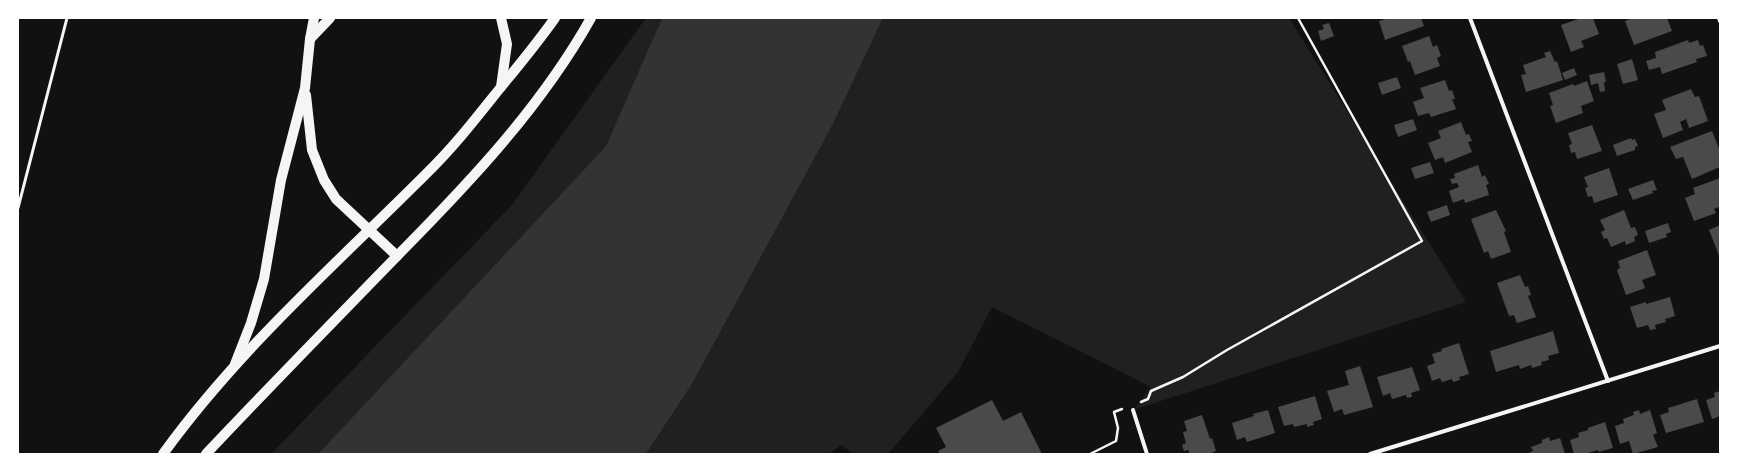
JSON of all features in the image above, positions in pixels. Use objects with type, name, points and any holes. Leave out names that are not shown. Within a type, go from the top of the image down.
[{"type":"main road","points":[[233,368],[251,323],[264,279],[281,180],[305,88],[311,18]]},
{"type":"main road","points":[[310,38],[314,18]]},
{"type":"main road","points":[[310,38],[330,18]]},
{"type":"main road","points":[[500,88],[507,44],[501,18]]},
{"type":"main road","points":[[163,454],[233,368],[368,230],[427,174],[477,118],[534,48],[555,18]]},
{"type":"main road","points":[[206,454],[457,195],[510,136],[561,67],[591,18]]},
{"type":"main road","points":[[305,88],[312,150],[324,180],[336,199],[397,256]]},
{"type":"street","points":[[1470,18],[1608,381]]},
{"type":"street","points":[[1370,454],[1720,346]]},
{"type":"street","points":[[1132,408],[1147,454]]},
{"type":"lane","points":[[18,208],[67,18]]},
{"type":"path","points":[[1090,454],[1116,441],[1118,428],[1114,412],[1132,408],[1148,399],[1152,391],[1183,377],[1227,350],[1422,241],[1297,20],[1298,18]]},
{"type":"shaded area","points":[[646,18],[662,18],[606,146],[318,454],[271,454],[512,205]]},
{"type":"shaded area","points":[[662,18],[883,18],[833,124],[692,384],[646,454],[318,454],[606,146]]},
{"type":"shaded area","points":[[883,18],[1289,18],[1466,302],[1133,410],[1151,387],[992,307],[958,372],[888,454],[854,454],[841,445],[829,454],[646,454],[692,384],[833,124]]},
{"type":"building","points":[[1388,18],[1421,18],[1424,26],[1385,40],[1379,21]]},
{"type":"building","points":[[1581,18],[1593,18],[1599,34],[1581,41],[1584,47],[1571,52],[1561,25]]},
{"type":"building","points":[[1633,18],[1667,18],[1672,31],[1634,45],[1625,21]]},
{"type":"building","points":[[1329,23],[1334,36],[1321,41],[1318,31],[1324,29],[1322,25]]},
{"type":"building","points":[[1429,36],[1433,47],[1437,45],[1441,56],[1437,58],[1440,66],[1415,75],[1402,46]]},
{"type":"building","points":[[1688,40],[1689,43],[1698,40],[1700,46],[1703,45],[1707,56],[1696,59],[1697,62],[1662,74],[1660,67],[1649,70],[1646,61],[1656,58],[1655,52]]},
{"type":"building","points":[[1550,51],[1555,62],[1557,61],[1563,80],[1526,92],[1521,75],[1526,74],[1523,65],[1546,57],[1544,53]]},
{"type":"building","points":[[1632,59],[1638,80],[1623,84],[1617,64]]},
{"type":"building","points":[[1574,68],[1577,75],[1565,80],[1562,73]]},
{"type":"building","points":[[1604,72],[1606,82],[1604,82],[1605,91],[1600,92],[1598,83],[1591,85],[1589,75]]},
{"type":"building","points":[[1397,77],[1401,88],[1382,95],[1378,83]]},
{"type":"building","points":[[1445,80],[1449,91],[1452,90],[1455,99],[1452,99],[1456,109],[1431,117],[1429,113],[1418,116],[1413,102],[1424,98],[1420,88]]},
{"type":"building","points":[[1587,81],[1594,101],[1581,106],[1583,113],[1556,123],[1550,106],[1553,105],[1549,93],[1573,84],[1574,86]]},
{"type":"building","points":[[1691,89],[1695,97],[1699,96],[1708,121],[1689,128],[1686,119],[1680,122],[1683,130],[1663,138],[1654,114],[1666,110],[1662,100]]},
{"type":"building","points":[[1413,119],[1417,130],[1398,137],[1394,125]]},
{"type":"building","points":[[1461,122],[1466,135],[1469,134],[1472,141],[1468,142],[1472,152],[1445,163],[1443,157],[1435,160],[1428,143],[1441,138],[1438,131]]},
{"type":"building","points":[[1592,125],[1602,151],[1577,159],[1575,152],[1571,153],[1569,145],[1572,144],[1568,133]]},
{"type":"building","points":[[1712,131],[1720,151],[1720,167],[1692,179],[1683,157],[1676,159],[1670,147]]},
{"type":"building","points":[[1631,138],[1632,140],[1635,139],[1638,146],[1635,147],[1635,150],[1617,156],[1613,145]]},
{"type":"building","points":[[1430,162],[1434,173],[1415,179],[1411,168]]},
{"type":"building","points":[[1478,165],[1482,177],[1485,175],[1489,184],[1486,185],[1489,195],[1465,203],[1464,199],[1453,203],[1449,191],[1459,187],[1457,183],[1452,184],[1450,179],[1455,178],[1454,174]]},
{"type":"building","points":[[1609,168],[1618,195],[1594,203],[1592,196],[1588,197],[1585,188],[1588,187],[1584,177]]},
{"type":"building","points":[[1720,178],[1720,210],[1719,207],[1714,209],[1716,213],[1694,221],[1685,198],[1695,194],[1693,188]]},
{"type":"building","points":[[1653,180],[1657,190],[1652,191],[1653,193],[1633,200],[1628,189]]},
{"type":"building","points":[[1447,205],[1450,215],[1431,222],[1427,212]]},
{"type":"building","points":[[1496,210],[1506,231],[1504,232],[1511,252],[1491,259],[1488,251],[1484,253],[1471,219]]},
{"type":"building","points":[[1624,210],[1631,228],[1635,227],[1638,235],[1634,237],[1635,241],[1626,245],[1625,241],[1611,247],[1607,238],[1604,239],[1601,232],[1605,230],[1600,220]]},
{"type":"building","points":[[1668,223],[1671,232],[1666,234],[1667,237],[1649,243],[1645,231]]},
{"type":"building","points":[[1720,225],[1720,258],[1709,230]]},
{"type":"building","points":[[1647,250],[1656,275],[1642,280],[1645,288],[1626,295],[1617,270],[1620,268],[1618,261]]},
{"type":"building","points":[[1520,275],[1525,287],[1528,286],[1531,295],[1528,296],[1536,317],[1517,323],[1514,315],[1509,316],[1497,283]]},
{"type":"building","points":[[1670,297],[1675,316],[1665,319],[1666,322],[1655,325],[1656,329],[1650,330],[1648,325],[1637,328],[1630,307]]},
{"type":"building","points":[[1553,331],[1559,353],[1548,356],[1549,360],[1541,362],[1542,365],[1532,368],[1531,365],[1520,369],[1519,365],[1496,372],[1490,351]]},
{"type":"building","points":[[1459,343],[1469,374],[1459,377],[1460,380],[1453,382],[1452,379],[1442,382],[1440,378],[1432,381],[1427,366],[1435,363],[1432,354],[1442,351],[1441,349]]},
{"type":"building","points":[[1360,366],[1373,407],[1344,415],[1342,409],[1334,412],[1327,391],[1349,385],[1345,371]]},
{"type":"building","points":[[1412,367],[1420,390],[1411,393],[1412,397],[1407,398],[1406,395],[1392,399],[1390,393],[1383,396],[1377,377]]},
{"type":"building","points":[[1720,391],[1720,416],[1712,419],[1706,400],[1715,397],[1714,393]]},
{"type":"building","points":[[1315,396],[1322,419],[1313,422],[1314,425],[1307,427],[1307,424],[1294,427],[1293,424],[1284,426],[1278,407]]},
{"type":"building","points":[[1697,399],[1704,422],[1666,433],[1660,415],[1669,412],[1668,408]]},
{"type":"building","points":[[992,400],[1003,421],[1021,412],[1042,454],[940,454],[938,451],[946,447],[936,428]]},
{"type":"building","points":[[1268,410],[1275,433],[1247,442],[1245,437],[1237,440],[1232,423],[1254,416],[1253,414]]},
{"type":"building","points":[[1639,410],[1640,414],[1650,410],[1657,433],[1653,435],[1658,447],[1633,454],[1629,441],[1620,444],[1615,426],[1624,423],[1623,419],[1634,415],[1633,412]]},
{"type":"building","points":[[1202,415],[1210,439],[1212,438],[1216,451],[1209,454],[1190,454],[1188,450],[1184,451],[1182,445],[1186,443],[1183,432],[1187,431],[1184,421]]},
{"type":"building","points":[[1605,422],[1613,448],[1599,452],[1598,450],[1584,454],[1574,454],[1570,440],[1579,437],[1578,433]]},
{"type":"building","points":[[1549,437],[1550,441],[1560,438],[1565,454],[1526,454],[1533,451],[1531,447],[1542,443],[1542,440]]}]
